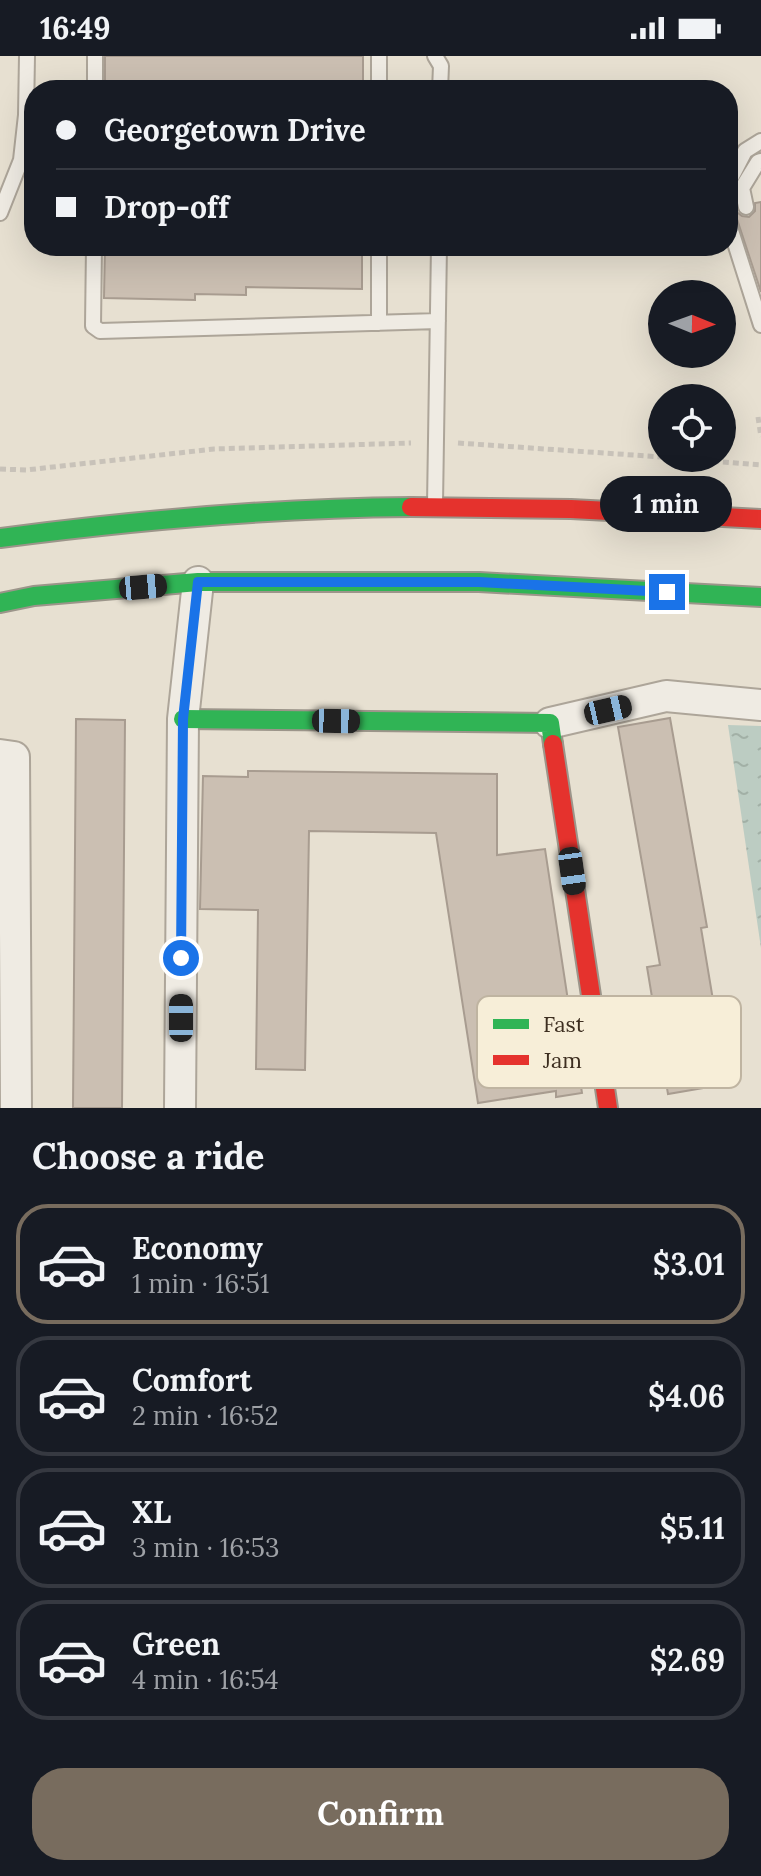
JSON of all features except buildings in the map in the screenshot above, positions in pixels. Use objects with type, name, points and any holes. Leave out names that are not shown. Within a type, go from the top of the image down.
[{"type":"main road","points":[[0,538],[242,512],[482,507],[761,519]]},
{"type":"main road","points":[[0,603],[34,596],[198,582],[479,582],[761,597]]},
{"type":"main road","points":[[183,719],[550,723],[591,996]]},
{"type":"main road","points":[[605,1088],[608,1108]]},
{"type":"street","points":[[180,1108],[183,719],[198,582]]},
{"type":"street","points":[[550,723],[666,696],[761,705]]},
{"type":"street","points":[[7,756],[16,1108]]},
{"type":"lane","points":[[27,56],[27,80]]},
{"type":"lane","points":[[95,56],[95,80]]},
{"type":"lane","points":[[379,56],[379,80]]},
{"type":"lane","points":[[435,56],[441,66],[440,80]]},
{"type":"lane","points":[[0,213],[21,160],[24,133]]},
{"type":"lane","points":[[738,165],[745,151],[761,141]]},
{"type":"lane","points":[[746,207],[742,188],[761,161]]},
{"type":"lane","points":[[738,253],[761,325]]},
{"type":"lane","points":[[94,256],[93,326],[100,331],[438,321]]},
{"type":"lane","points":[[379,256],[379,323]]},
{"type":"lane","points":[[435,508],[439,256]]},
{"type":"path","points":[[758,417],[761,437]]},
{"type":"path","points":[[0,469],[26,470],[214,449],[411,443]]},
{"type":"path","points":[[458,443],[648,456]]},
{"type":"path","points":[[736,463],[761,465]]},
{"type":"water","points":[[728,725],[761,726],[761,948]]},
{"type":"traffic: fast","points":[[0,538],[205,516],[411,507]]},
{"type":"traffic: fast","points":[[0,603],[34,596],[198,582],[479,582],[761,597]]},
{"type":"traffic: fast","points":[[183,719],[550,723],[553,744]]},
{"type":"traffic: jam","points":[[411,507],[571,509],[761,519]]},
{"type":"traffic: jam","points":[[553,744],[591,996]]},
{"type":"traffic: jam","points":[[605,1088],[608,1108]]},
{"type":"route","points":[[181,958],[183,719],[198,582],[479,582],[667,592]]}]
